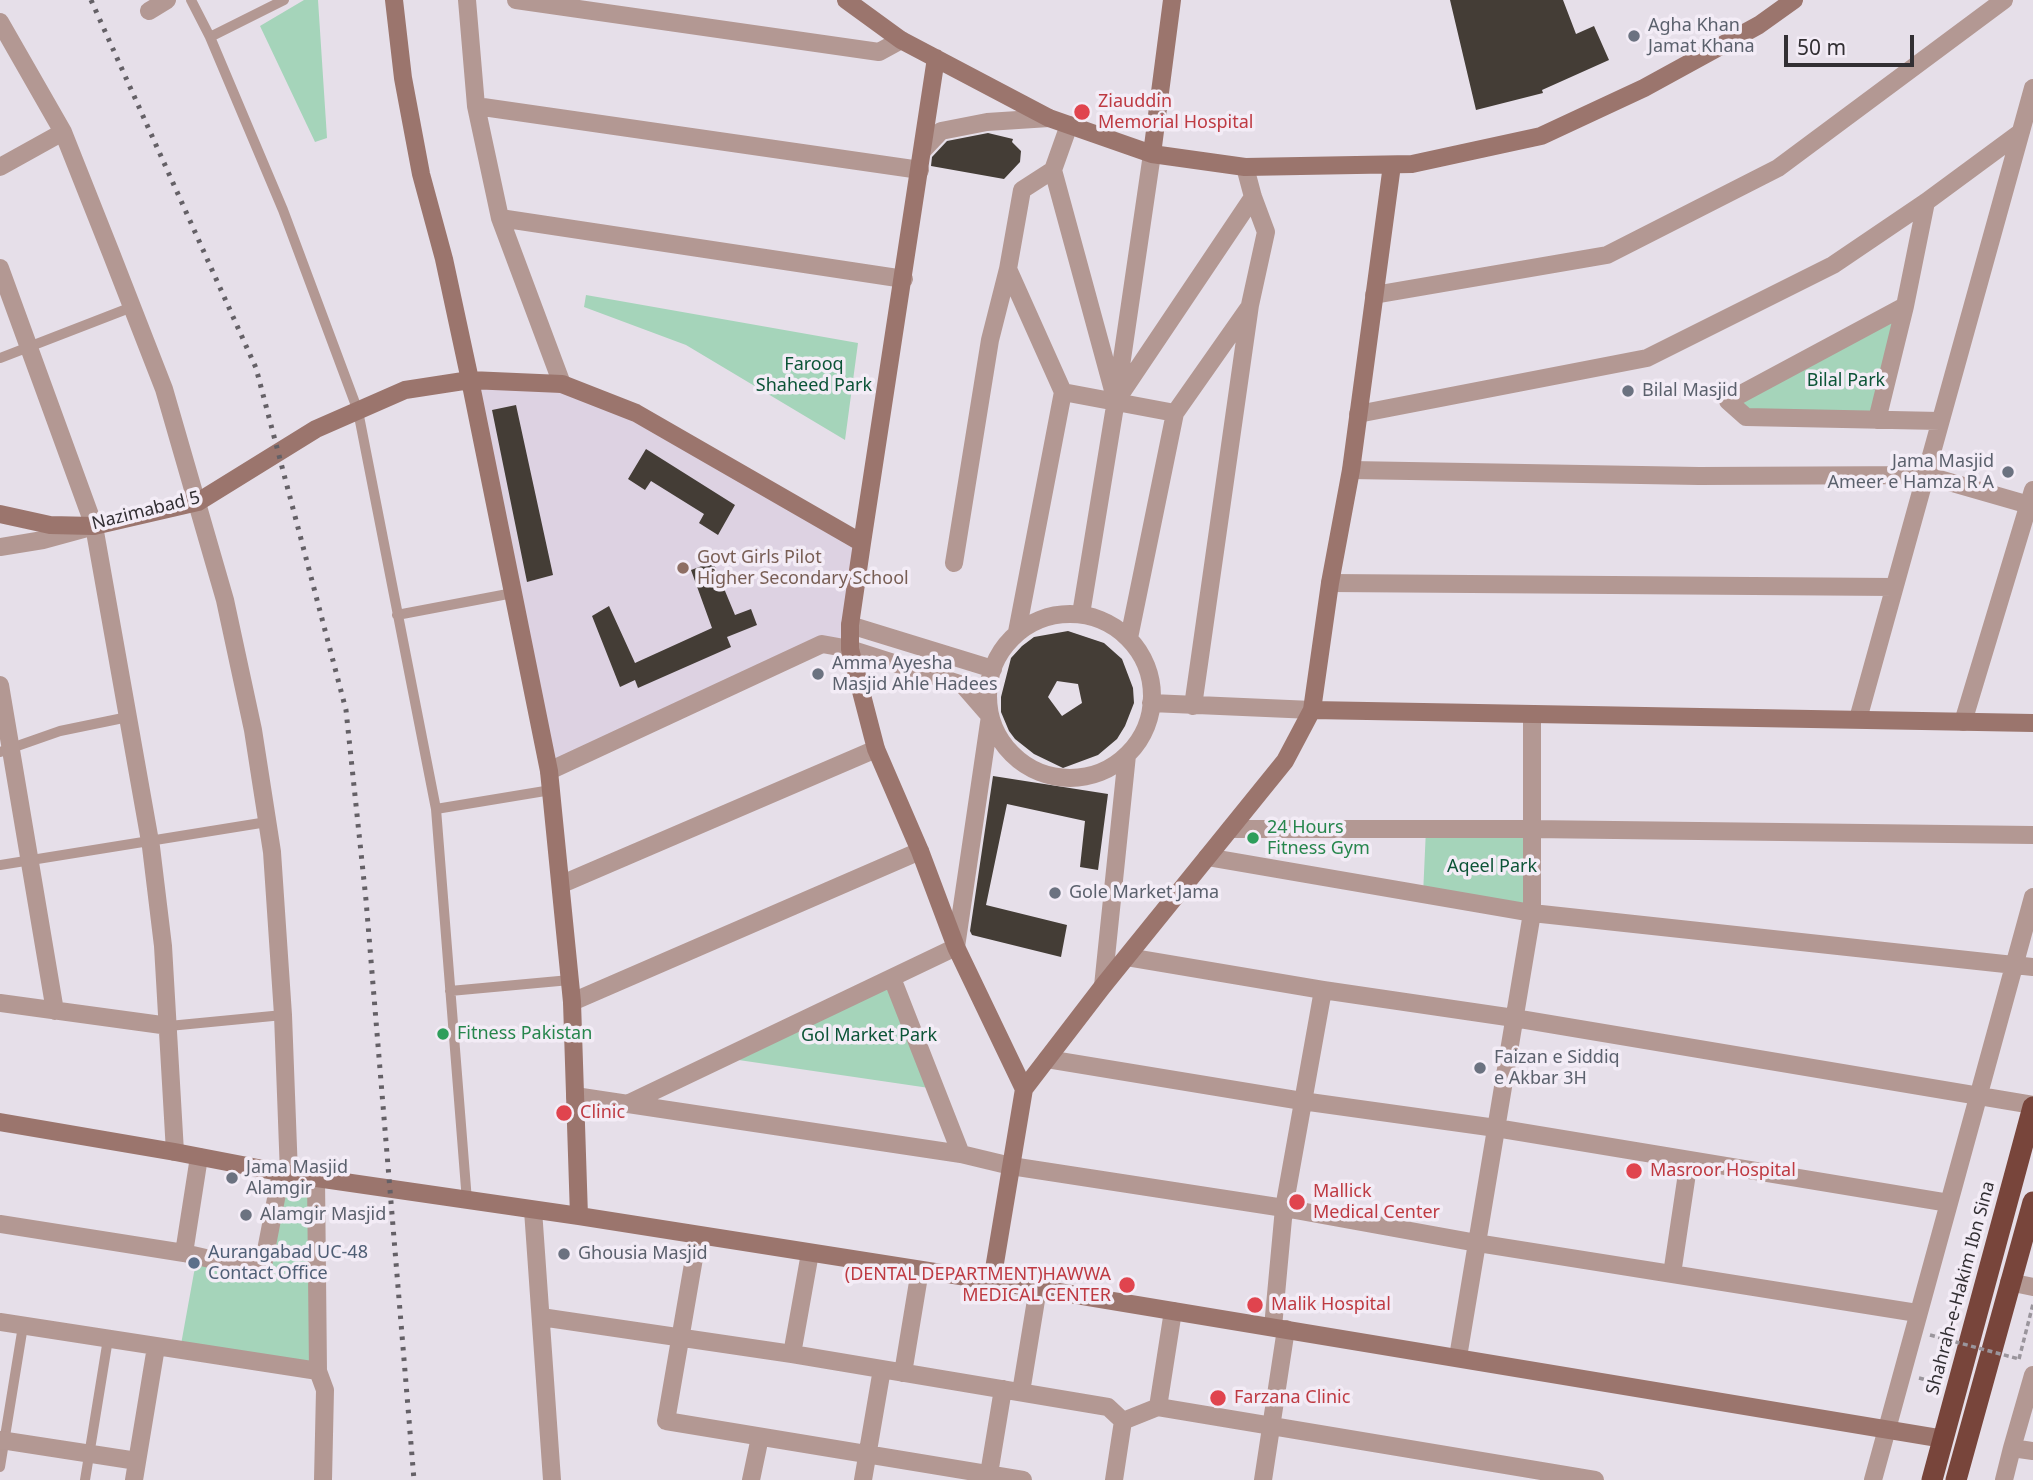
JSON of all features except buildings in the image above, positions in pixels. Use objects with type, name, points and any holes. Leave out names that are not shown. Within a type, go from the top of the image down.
[{"type":"highway","name":"Shahrah-e-Hakim Ibn Sina","points":[[1932,1480],[2033,1106]]},
{"type":"highway","points":[[1956,1480],[2033,1202]]},
{"type":"street","points":[[149,11],[167,0]]},
{"type":"street","points":[[394,0],[403,78],[421,174],[444,259],[470,380],[549,771],[572,1002],[579,1216]]},
{"type":"street","points":[[467,0],[476,106],[500,218],[562,384]]},
{"type":"street","points":[[516,0],[879,51],[901,40]]},
{"type":"street","points":[[846,0],[901,40],[1049,118],[1152,154],[1245,167],[1412,164],[1541,136],[1644,89],[1759,25],[1794,0]]},
{"type":"street","points":[[1081,614],[1116,401],[1172,0]]},
{"type":"street","points":[[1374,295],[1608,255],[1778,169],[2004,0]]},
{"type":"street","points":[[0,22],[64,132],[164,389],[225,600],[253,730],[272,852],[283,1015],[285,1174],[262,1271],[184,1253],[0,1224]]},
{"type":"street","points":[[936,58],[850,625],[850,649],[876,749],[920,851],[956,947],[1024,1089]]},
{"type":"street","points":[[1858,719],[2033,88]]},
{"type":"street","points":[[476,106],[920,170]]},
{"type":"street","points":[[923,150],[941,131],[987,122],[1049,118]]},
{"type":"street","points":[[1069,125],[1053,170],[1116,401]]},
{"type":"street","points":[[0,167],[64,132]]},
{"type":"street","points":[[1358,414],[1647,358],[1833,265],[1926,202],[2021,132]]},
{"type":"street","points":[[992,1281],[1024,1089],[1103,985],[1284,761],[1312,710],[1330,583],[1351,470],[1392,164]]},
{"type":"street","points":[[1193,706],[1251,305],[1266,232],[1245,167]]},
{"type":"street","points":[[954,563],[990,340],[1008,269],[1022,190],[1053,170]]},
{"type":"street","points":[[1116,401],[1253,197]]},
{"type":"street","points":[[1877,420],[1905,306],[1926,202]]},
{"type":"street","points":[[500,218],[904,279]]},
{"type":"street","points":[[0,268],[94,526],[150,840],[163,946],[175,1152]]},
{"type":"street","points":[[1008,269],[1063,392],[1017,632]]},
{"type":"street","points":[[1129,638],[1175,413],[1251,305]]},
{"type":"street","points":[[1905,306],[1728,401],[1746,417],[1940,421]]},
{"type":"street","name":"Nazimabad 5","points":[[0,514],[50,524],[94,526],[198,502],[316,429],[405,390],[470,380],[562,384],[636,413],[862,543]]},
{"type":"street","points":[[1063,392],[1175,413]]},
{"type":"street","points":[[1351,470],[1699,476],[1925,475],[2032,500],[1963,722]]},
{"type":"street","points":[[0,547],[43,540],[94,526]]},
{"type":"street","points":[[1330,583],[1894,587]]},
{"type":"street","points":[[549,771],[822,644],[850,649],[963,685],[990,716],[1002,744],[1023,764],[1041,773],[1069,778],[1097,774],[1127,755],[1144,731],[1152,704],[1151,685],[1145,662],[1129,638],[1111,624],[1081,614],[1059,614],[1032,622],[1017,632],[998,654],[988,684],[990,716],[956,947]]},
{"type":"street","points":[[850,625],[993,669]]},
{"type":"street","points":[[0,685],[5,750],[29,860],[55,1012]]},
{"type":"street","points":[[1152,704],[1532,715],[2033,723]]},
{"type":"street","points":[[1458,1357],[1532,914],[1532,715]]},
{"type":"street","points":[[562,884],[876,749]]},
{"type":"street","points":[[1103,985],[1127,755]]},
{"type":"street","points":[[1230,829],[1531,828],[2033,835]]},
{"type":"street","points":[[572,1002],[920,851]]},
{"type":"street","points":[[1207,857],[1532,914],[2033,967]]},
{"type":"street","points":[[1873,1480],[2033,897]]},
{"type":"street","points":[[627,1104],[956,947]]},
{"type":"street","points":[[1127,957],[1514,1018],[2033,1106]]},
{"type":"street","points":[[892,978],[961,1154]]},
{"type":"street","points":[[1263,1480],[1271,1427],[1279,1328],[1284,1208],[1323,990]]},
{"type":"street","points":[[0,1003],[169,1026]]},
{"type":"street","points":[[1047,1059],[1302,1101],[1496,1128],[1949,1203]]},
{"type":"street","points":[[575,1096],[961,1154],[1011,1166],[1917,1312]]},
{"type":"street","points":[[0,1122],[285,1174],[579,1216],[1038,1288],[1944,1439]]},
{"type":"street","points":[[184,1253],[199,1157]]},
{"type":"street","points":[[1672,1274],[1689,1160]]},
{"type":"street","points":[[316,1178],[318,1371],[325,1390],[323,1480]]},
{"type":"street","points":[[533,1210],[552,1480]]},
{"type":"street","points":[[698,1235],[666,1421],[988,1477],[1023,1480]]},
{"type":"street","points":[[792,1354],[810,1253]]},
{"type":"street","points":[[903,1373],[920,1270]]},
{"type":"street","points":[[2009,1282],[2033,1287]]},
{"type":"street","points":[[988,1477],[1038,1288]]},
{"type":"street","points":[[1158,1408],[1173,1311]]},
{"type":"street","points":[[541,1317],[792,1354],[1108,1407],[1123,1421]]},
{"type":"street","points":[[0,1322],[318,1371]]},
{"type":"street","points":[[134,1480],[156,1347]]},
{"type":"street","points":[[863,1480],[882,1369]]},
{"type":"street","points":[[2004,1480],[2033,1375]]},
{"type":"street","points":[[1123,1421],[1158,1408],[1595,1480]]},
{"type":"street","points":[[1114,1480],[1123,1421]]},
{"type":"street","points":[[751,1480],[760,1437]]},
{"type":"street","points":[[2,1440],[137,1461]]},
{"type":"street","points":[[2012,1448],[2033,1451]]},
{"type":"lane","points":[[191,0],[210,37],[283,210],[358,411],[436,809],[467,1201]]},
{"type":"lane","points":[[210,37],[284,0]]},
{"type":"lane","points":[[0,358],[132,307]]},
{"type":"lane","points":[[397,615],[513,593]]},
{"type":"lane","points":[[5,750],[60,731],[128,718]]},
{"type":"lane","points":[[436,809],[551,790]]},
{"type":"lane","points":[[0,865],[267,822]]},
{"type":"lane","points":[[450,991],[570,980]]},
{"type":"lane","points":[[169,1026],[283,1015]]},
{"type":"lane","points":[[0,1467],[2,1440],[23,1325]]},
{"type":"lane","points":[[85,1480],[108,1339]]},
{"type":"path","points":[[1930,1335],[2019,1359],[2033,1304]]},
{"type":"shaded area","name":"Govt Girls Pilot Higher Secondary School","points":[[470,380],[562,384],[862,543],[850,649],[822,644],[549,771]]},
{"type":"green space","points":[[304,0],[318,0],[327,138],[315,142],[260,26]]},
{"type":"green space","name":"Farooq Shaheed Park","points":[[586,295],[858,343],[845,440],[686,345],[584,307]]},
{"type":"green space","name":"Bilal Park","points":[[1905,306],[1877,420],[1746,417],[1728,401]]},
{"type":"green space","name":"Aqeel Park","points":[[1426,829],[1531,829],[1532,913],[1423,895]]},
{"type":"green space","name":"Gol Market Park","points":[[892,978],[936,1089],[725,1058]]},
{"type":"green space","points":[[281,1173],[316,1178],[318,1371],[180,1350],[197,1256],[262,1271]]},
{"type":"railway","points":[[91,0],[256,368],[346,710],[366,900],[414,1480]]},
{"type":"place","name":"Agha Khan Jamat Khana","points":[[1634,36]]},
{"type":"place","name":"Ziauddin Memorial Hospital","points":[[1082,112]]},
{"type":"place","name":"Bilal Masjid","points":[[1628,391]]},
{"type":"place","name":"Jama Masjid Ameer e Hamza R A","points":[[2008,472]]},
{"type":"place","name":"Govt Girls Pilot Higher Secondary School","points":[[683,568]]},
{"type":"place","name":"Amma Ayesha Masjid Ahle Hadees","points":[[818,674]]},
{"type":"place","name":"24 Hours Fitness Gym","points":[[1253,838]]},
{"type":"place","name":"Gole Market Jama","points":[[1055,893]]},
{"type":"place","name":"Fitness Pakistan","points":[[443,1034]]},
{"type":"place","name":"Faizan e Siddiq e Akbar 3H","points":[[1480,1068]]},
{"type":"place","name":"Clinic","points":[[564,1113]]},
{"type":"place","name":"Masroor Hospital","points":[[1634,1171]]},
{"type":"place","name":"Jama Masjid Alamgir","points":[[232,1178]]},
{"type":"place","name":"Mallick Medical Center","points":[[1297,1202]]},
{"type":"place","name":"Alamgir Masjid","points":[[246,1215]]},
{"type":"place","name":"Ghousia Masjid","points":[[564,1254]]},
{"type":"place","name":"Aurangabad UC-48 Contact Office","points":[[194,1263]]},
{"type":"place","name":"(DENTAL DEPARTMENT)HAWWA MEDICAL CENTER","points":[[1127,1285]]},
{"type":"place","name":"Malik Hospital","points":[[1255,1305]]},
{"type":"place","name":"Farzana Clinic","points":[[1218,1398]]}]
